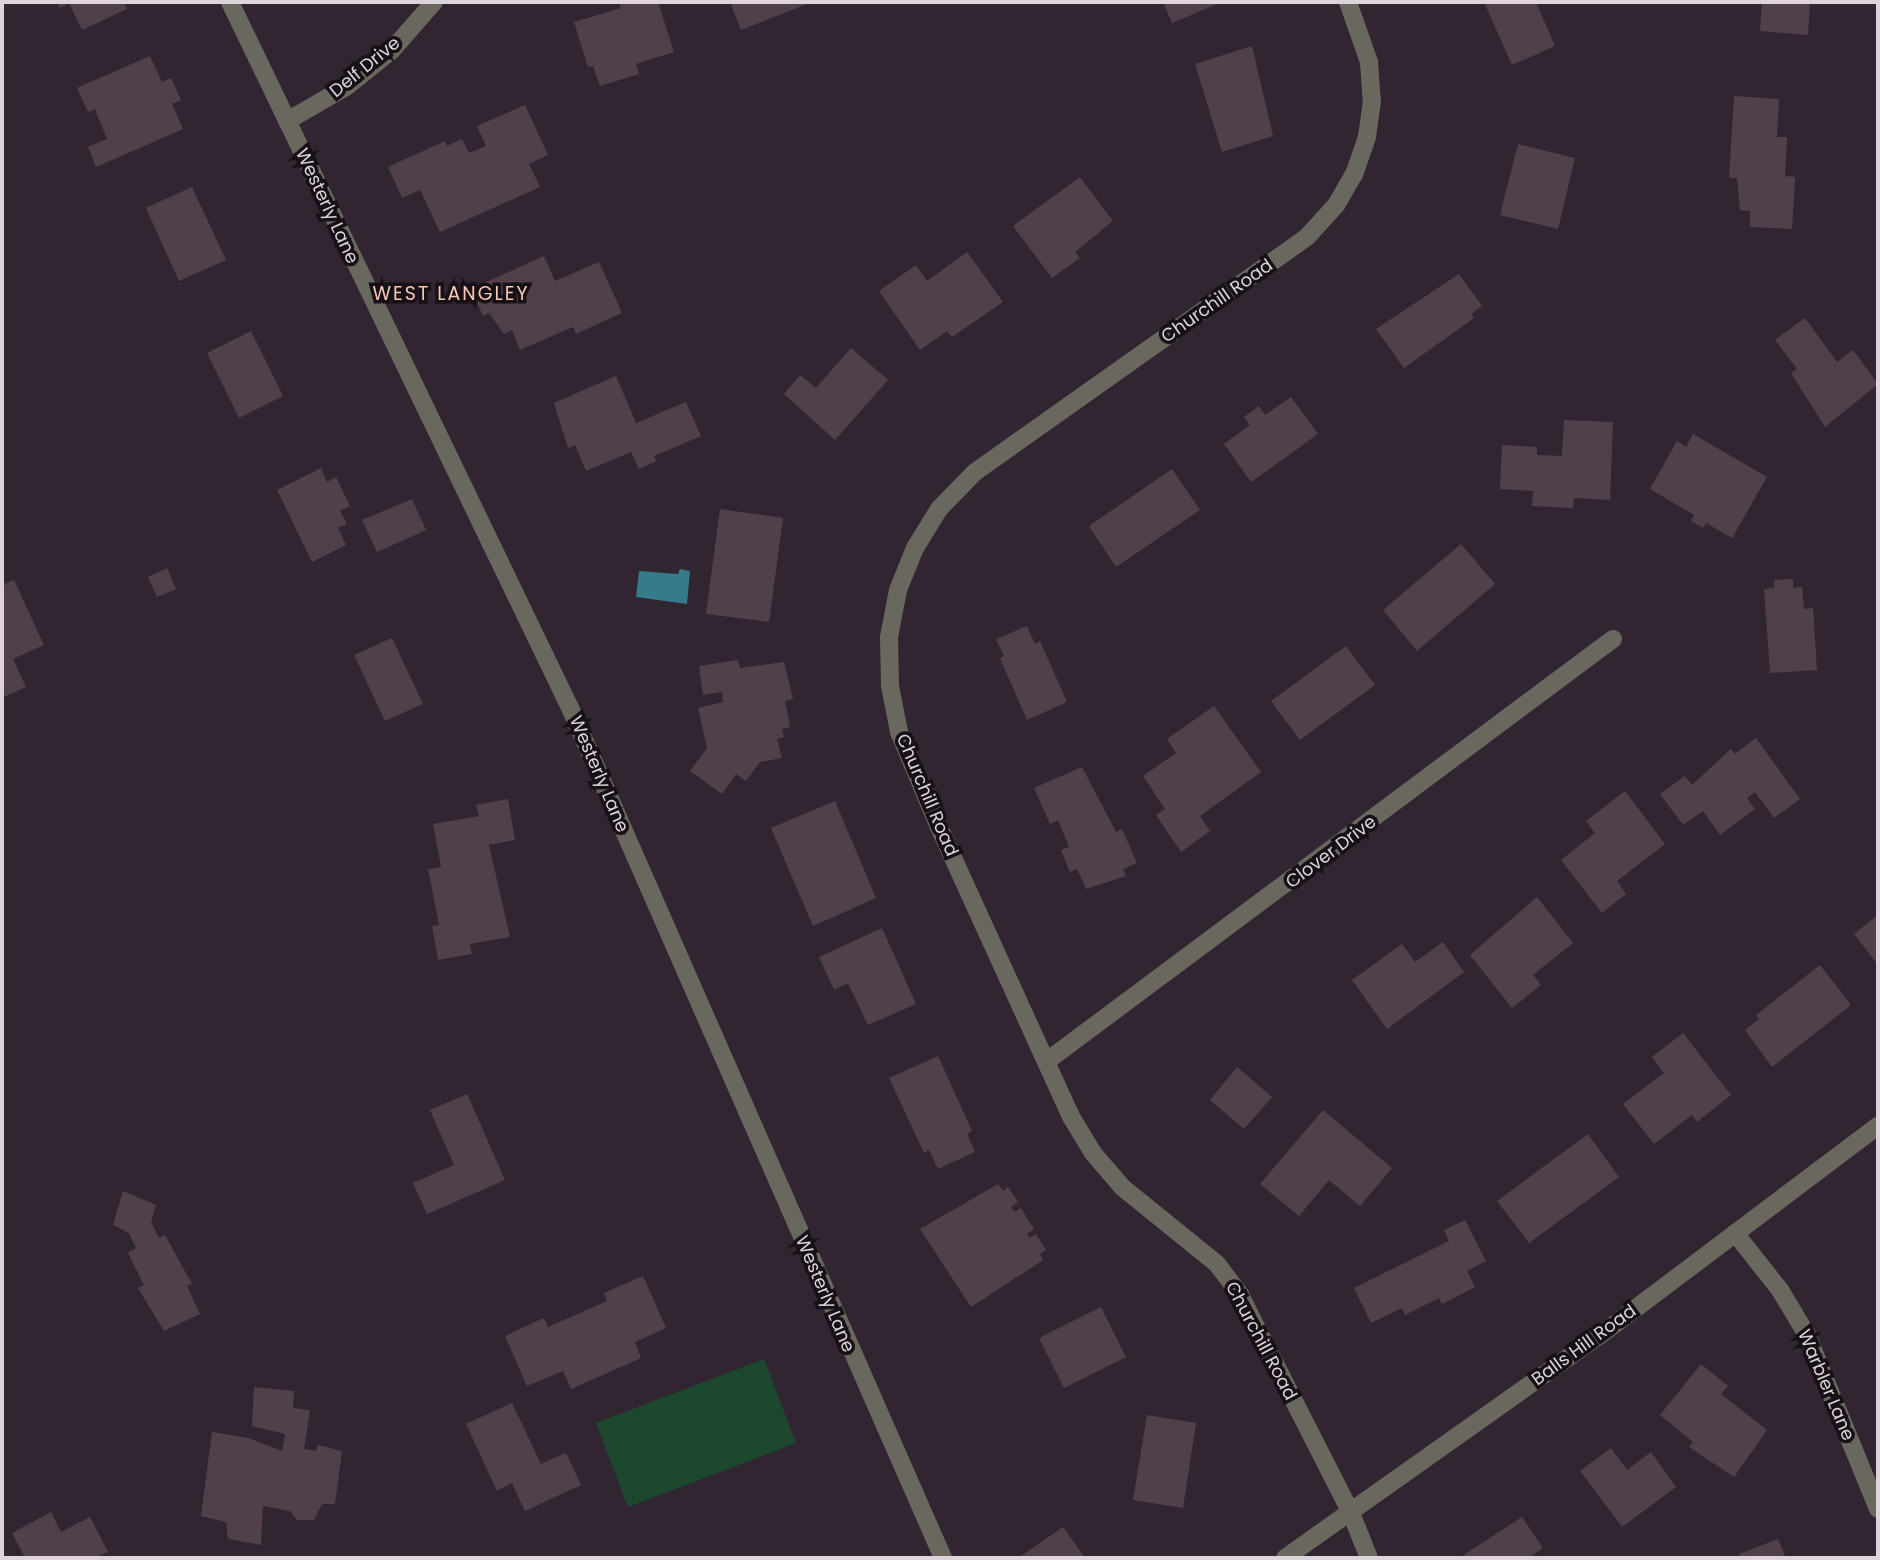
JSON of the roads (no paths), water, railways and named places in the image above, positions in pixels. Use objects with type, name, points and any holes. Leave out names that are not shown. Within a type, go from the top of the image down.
[{"type":"street","name":"Westerly Lane","points":[[230,2],[571,710],[943,1558]]},
{"type":"street","name":"Delf Drive","points":[[287,121],[370,68],[434,2]]},
{"type":"street","name":"Churchill Road","points":[[1348,2],[1369,62],[1372,101],[1363,149],[1336,205],[1307,237],[974,473],[939,509],[915,548],[898,590],[889,649],[890,686],[899,732],[1070,1115],[1093,1153],[1122,1186],[1217,1264],[1240,1295],[1350,1513],[1369,1558]]},
{"type":"street","name":"Clover Drive","points":[[1047,1061],[1613,639]]},
{"type":"street","name":"Balls Hill Road","points":[[1285,1558],[1735,1233],[1878,1126]]},
{"type":"street","name":"Warbler Lane","points":[[1735,1233],[1780,1290],[1807,1335],[1878,1509]]},
{"type":"water","points":[[680,569],[690,571],[687,604],[636,597],[639,571],[678,574]]},
{"type":"district","name":"WEST LANGLEY","points":[[451,294]]}]
